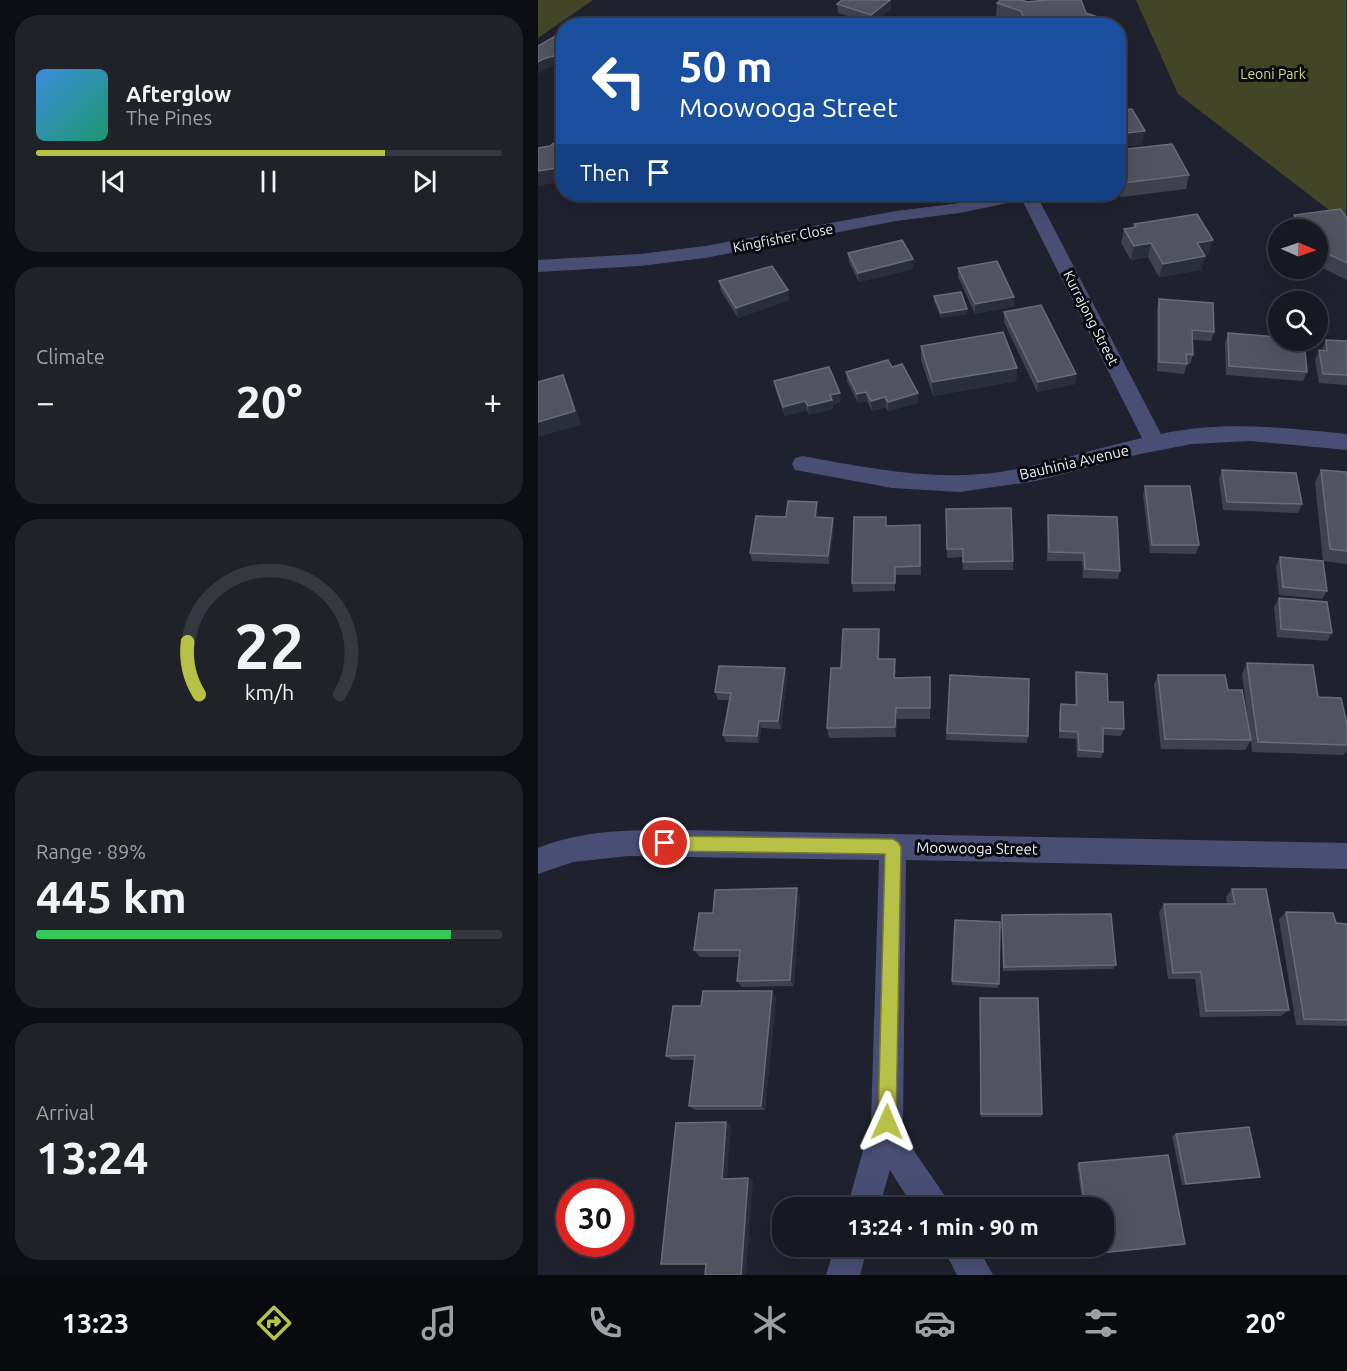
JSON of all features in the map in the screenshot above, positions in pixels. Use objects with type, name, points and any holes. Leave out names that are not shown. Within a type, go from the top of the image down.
[{"type":"street","name":"Kingfisher Close","points":[[538,266],[694,254],[896,216],[960,208],[993,201]]},
{"type":"street","name":"Kurrajong Street","points":[[1030,201],[1155,443]]},
{"type":"street","name":"Bauhinia Avenue","points":[[803,464],[900,480],[966,483],[1009,478],[1191,436],[1231,433],[1346,442]]},
{"type":"street","name":"Moowooga Street","points":[[538,861],[564,851],[588,846],[683,843],[1346,856]]},
{"type":"street","points":[[866,1197],[887,1122],[893,847]]},
{"type":"street","points":[[887,1122],[900,1158],[926,1197]]},
{"type":"street","points":[[843,1275],[849,1257]]},
{"type":"street","points":[[965,1257],[976,1275]]},
{"type":"green space","points":[[538,0],[593,0],[567,18],[556,18],[556,26],[538,38]]},
{"type":"green space","name":"Leoni Park","points":[[1136,0],[1346,0],[1346,223],[1178,94]]},
{"type":"building","points":[[842,0],[890,0],[871,15],[837,4]]},
{"type":"building","points":[[1001,0],[1027,2],[1081,0],[1086,13],[1101,18],[1024,18],[1021,11],[997,3]]},
{"type":"building","points":[[556,36],[556,55],[538,62],[538,46]]},
{"type":"building","points":[[1132,109],[1145,131],[1126,133],[1126,110]]},
{"type":"building","points":[[556,141],[556,168],[538,171],[538,148],[550,146]]},
{"type":"building","points":[[1172,144],[1189,175],[1126,183],[1126,149]]},
{"type":"building","points":[[1340,209],[1347,218],[1347,263],[1328,254],[1328,219],[1296,219],[1294,215]]},
{"type":"building","points":[[1197,214],[1213,240],[1197,243],[1205,256],[1163,264],[1151,243],[1134,246],[1124,229],[1136,227],[1134,224]]},
{"type":"building","points":[[902,240],[913,259],[858,273],[848,253]]},
{"type":"building","points":[[997,261],[1014,297],[975,304],[958,268]]},
{"type":"building","points":[[772,266],[788,290],[736,308],[719,281]]},
{"type":"building","points":[[961,292],[967,309],[941,313],[934,296]]},
{"type":"building","points":[[1159,299],[1213,303],[1214,332],[1192,330],[1193,355],[1186,354],[1187,364],[1159,362]]},
{"type":"building","points":[[1041,305],[1076,374],[1038,382],[1004,312]]},
{"type":"building","points":[[1003,332],[1017,368],[932,382],[921,346]]},
{"type":"building","points":[[1228,333],[1268,336],[1268,351],[1305,351],[1307,372],[1229,366]]},
{"type":"building","points":[[1328,340],[1347,341],[1347,375],[1323,374],[1319,351],[1328,351]]},
{"type":"building","points":[[888,360],[892,367],[902,364],[918,393],[888,402],[885,397],[871,401],[866,392],[857,394],[846,372]]},
{"type":"building","points":[[829,367],[840,393],[830,395],[832,400],[808,406],[805,401],[783,407],[774,381]]},
{"type":"building","points":[[563,375],[575,411],[538,422],[538,382]]},
{"type":"building","points":[[1222,470],[1296,473],[1302,504],[1227,502]]},
{"type":"building","points":[[1321,470],[1347,472],[1347,551],[1330,549]]},
{"type":"building","points":[[1145,486],[1190,486],[1199,545],[1152,545]]},
{"type":"building","points":[[788,501],[817,502],[815,517],[833,518],[828,556],[750,553],[756,516],[786,517]]},
{"type":"building","points":[[1011,508],[1013,561],[963,562],[963,549],[947,549],[946,509]]},
{"type":"building","points":[[1048,515],[1117,517],[1120,571],[1085,569],[1084,553],[1049,552]]},
{"type":"building","points":[[854,517],[886,517],[886,526],[920,525],[920,566],[895,567],[895,583],[852,583]]},
{"type":"building","points":[[1280,557],[1323,561],[1327,591],[1283,587]]},
{"type":"building","points":[[1279,598],[1327,602],[1332,633],[1281,629]]},
{"type":"building","points":[[843,629],[879,629],[878,659],[895,659],[894,678],[930,677],[930,708],[896,708],[895,727],[827,728],[831,668],[841,668]]},
{"type":"building","points":[[1247,663],[1313,665],[1318,697],[1341,698],[1347,724],[1347,745],[1258,742]]},
{"type":"building","points":[[719,666],[785,668],[778,721],[759,721],[757,736],[723,735],[731,693],[715,692]]},
{"type":"building","points":[[1076,672],[1107,674],[1108,702],[1123,702],[1124,729],[1103,728],[1103,752],[1079,750],[1078,732],[1060,731],[1061,704],[1077,705]]},
{"type":"building","points":[[950,675],[1029,679],[1028,736],[947,733]]},
{"type":"building","points":[[1158,675],[1225,675],[1228,690],[1242,690],[1251,740],[1165,739]]},
{"type":"building","points":[[797,888],[790,980],[737,981],[740,950],[694,950],[699,913],[713,913],[715,890]]},
{"type":"building","points":[[1232,889],[1266,889],[1289,1010],[1206,1011],[1201,972],[1173,973],[1164,904],[1235,904]]},
{"type":"building","points":[[1286,912],[1333,913],[1336,923],[1347,924],[1347,1020],[1304,1019]]},
{"type":"building","points":[[1111,914],[1116,965],[1004,967],[1002,915]]},
{"type":"building","points":[[955,920],[1000,922],[999,984],[952,981]]},
{"type":"building","points":[[703,991],[772,991],[761,1106],[689,1106],[695,1055],[666,1056],[673,1006],[701,1006]]},
{"type":"building","points":[[980,998],[1038,998],[1042,1114],[981,1114]]},
{"type":"building","points":[[726,1122],[722,1179],[748,1178],[741,1275],[705,1275],[706,1264],[661,1264],[676,1123]]},
{"type":"building","points":[[1249,1127],[1260,1177],[1186,1184],[1176,1134]]},
{"type":"building","points":[[1168,1155],[1185,1244],[1114,1252],[1114,1197],[1084,1197],[1079,1163]]},
{"type":"route","points":[[665,843],[893,847],[887,1122]]}]
